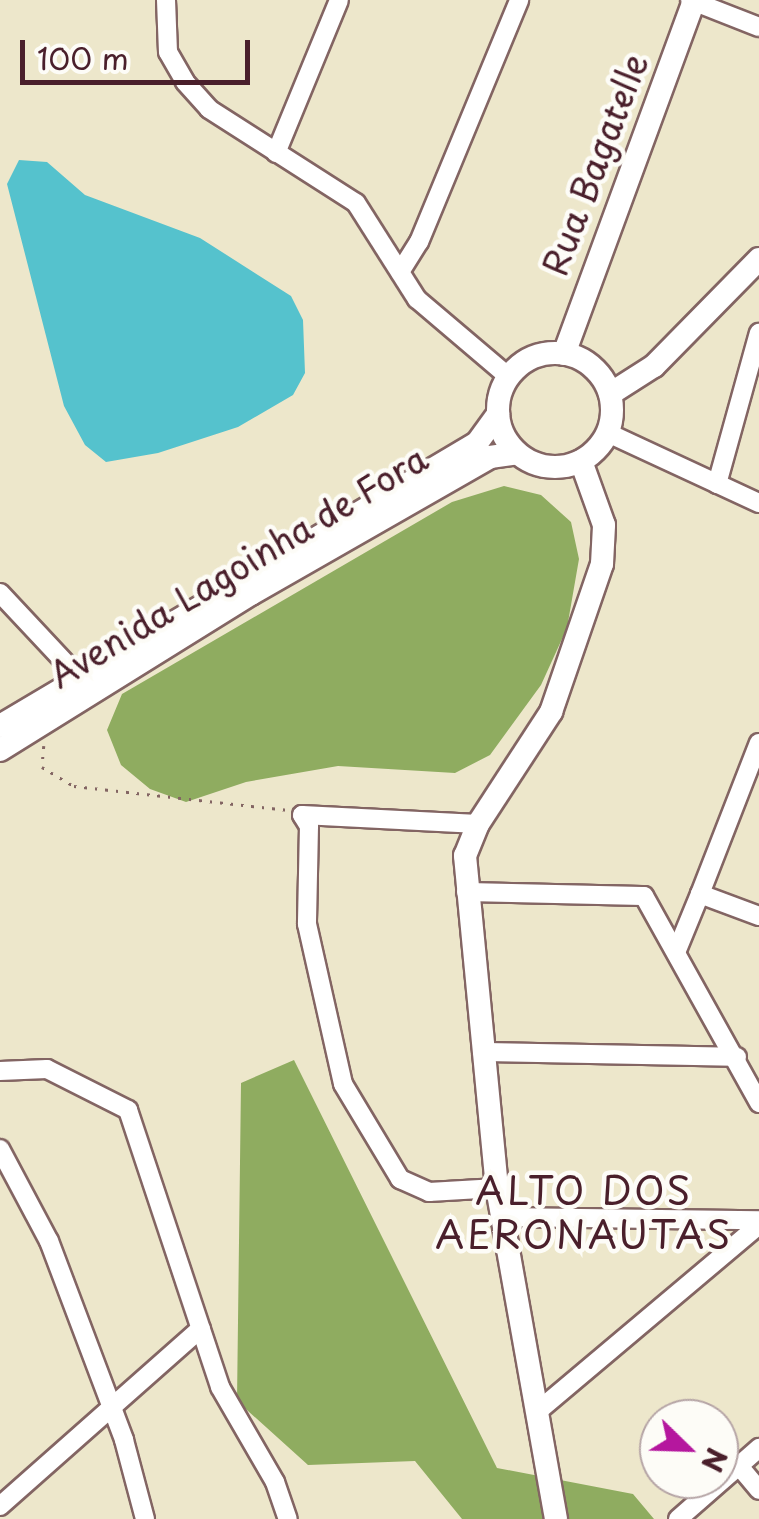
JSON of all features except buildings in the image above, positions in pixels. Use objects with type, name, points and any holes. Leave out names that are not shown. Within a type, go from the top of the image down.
[{"type":"main road","name":"Rua Bagatelle","points":[[564,354],[692,0]]},
{"type":"main road","points":[[610,394],[654,366],[759,258]]},
{"type":"main road","points":[[564,354],[593,367],[610,394],[608,433],[581,462],[548,467],[517,454],[498,414],[509,377],[533,358],[564,354]]},
{"type":"main road","name":"Avenida Lagoinha de Fora","points":[[0,750],[46,721],[87,685],[477,444],[498,414]]},
{"type":"main road","name":"Avenida Lagoinha de Fora","points":[[0,726],[87,685],[490,457],[517,454]]},
{"type":"main road","points":[[556,1515],[501,1217],[465,856],[478,824],[551,712],[602,564],[604,525],[581,462]]},
{"type":"street","points":[[166,0],[168,52],[185,82],[209,109],[356,202],[400,272],[441,325],[509,377]]},
{"type":"street","points":[[276,153],[339,0]]},
{"type":"street","points":[[400,272],[419,242],[519,0]]},
{"type":"street","points":[[692,0],[759,27]]},
{"type":"street","points":[[717,484],[759,332]]},
{"type":"street","points":[[608,433],[759,503]]},
{"type":"street","points":[[0,593],[87,685]]},
{"type":"street","points":[[677,950],[759,743]]},
{"type":"street","points":[[302,815],[478,824]]},
{"type":"street","points":[[302,815],[309,826],[306,924],[343,1084],[400,1179],[413,1188],[497,1188]]},
{"type":"street","points":[[466,892],[644,896],[737,1057],[759,1103]]},
{"type":"street","points":[[700,894],[759,916]]},
{"type":"street","points":[[482,1052],[737,1057]]},
{"type":"street","points":[[0,1071],[47,1069],[128,1110],[227,1404],[275,1482],[288,1519]]},
{"type":"street","points":[[0,1149],[40,1220],[112,1406],[145,1519]]},
{"type":"street","points":[[501,1217],[759,1223]]},
{"type":"street","points":[[538,1411],[759,1223]]},
{"type":"street","points":[[0,1506],[201,1328]]},
{"type":"street","points":[[739,1465],[759,1448]]},
{"type":"street","points":[[739,1467],[759,1490]]},
{"type":"street","points":[[678,1519],[701,1499]]},
{"type":"path","points":[[46,721],[42,766],[74,786],[302,815]]},
{"type":"green space","points":[[504,486],[541,495],[571,522],[579,559],[567,628],[541,685],[490,755],[455,773],[338,766],[246,782],[186,802],[150,789],[121,765],[107,730],[122,694],[452,502]]},
{"type":"green space","points":[[294,1060],[497,1468],[633,1494],[654,1519],[462,1519],[415,1461],[308,1465],[237,1401],[241,1083]]},
{"type":"water","points":[[19,160],[47,162],[85,195],[200,238],[291,296],[303,320],[305,373],[293,395],[238,427],[158,453],[106,462],[85,445],[64,406],[7,184]]},
{"type":"district","name":"ALTO DOS AERONAUTAS","points":[[584,1212]]}]
